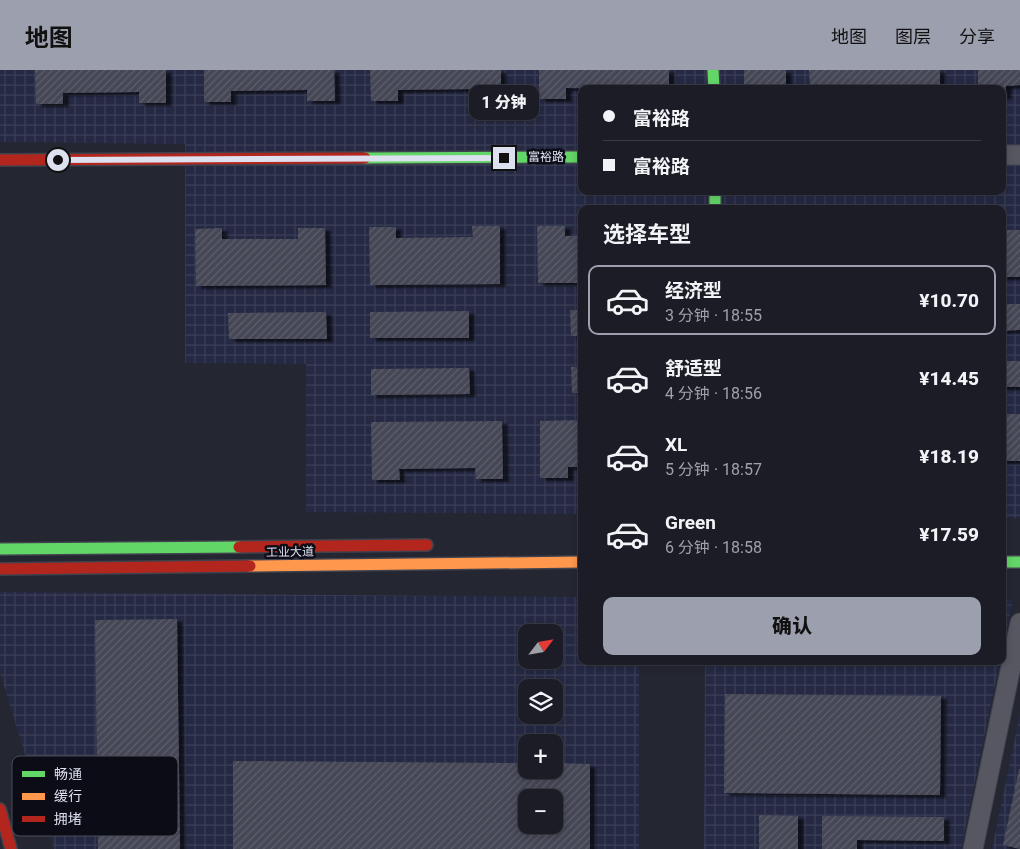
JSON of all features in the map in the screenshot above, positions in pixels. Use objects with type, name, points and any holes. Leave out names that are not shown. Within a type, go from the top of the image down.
[{"type":"street","points":[[713,70],[714,85]]},
{"type":"street","points":[[1006,155],[1020,155]]},
{"type":"street","name":"富裕路","points":[[0,160],[578,157]]},
{"type":"street","name":"工业大道","points":[[0,549],[443,545]]},
{"type":"street","name":"工业大道","points":[[0,569],[578,562]]},
{"type":"street","points":[[1006,562],[1020,562]]},
{"type":"street","points":[[973,849],[1020,623]]},
{"type":"street","points":[[0,809],[11,849]]},
{"type":"street","points":[[0,832],[6,849]]},
{"type":"shaded area","points":[[0,70],[1020,70],[1020,518],[1006,517],[1006,205],[578,205],[578,514],[306,512],[306,364],[185,363],[185,144],[0,142]]},
{"type":"shaded area","points":[[0,592],[578,597],[578,665],[639,665],[639,849],[54,849],[50,836],[178,836],[178,756],[25,756],[0,673]]},
{"type":"shaded area","points":[[1006,600],[1013,600],[1006,632]]},
{"type":"shaded area","points":[[705,665],[999,665],[961,849],[704,849]]},
{"type":"shaded area","points":[[1020,714],[1020,849],[992,849]]},
{"type":"building","points":[[35,70],[166,70],[166,103],[139,103],[139,92],[63,93],[63,104],[36,104]]},
{"type":"building","points":[[204,70],[334,70],[335,101],[307,101],[307,90],[231,91],[231,102],[204,102]]},
{"type":"building","points":[[370,70],[501,70],[501,100],[474,100],[474,89],[398,90],[398,101],[371,101]]},
{"type":"building","points":[[539,70],[669,70],[669,85],[578,85],[578,88],[566,88],[566,99],[539,99]]},
{"type":"building","points":[[744,70],[786,70],[786,85],[744,85]]},
{"type":"building","points":[[809,70],[940,70],[940,85],[810,85]]},
{"type":"building","points":[[978,70],[1020,70],[1020,85],[978,85]]},
{"type":"building","points":[[472,226],[500,226],[500,284],[370,285],[369,227],[396,227],[396,238],[473,237]]},
{"type":"building","points":[[537,226],[565,226],[565,236],[578,236],[578,283],[538,283]]},
{"type":"building","points":[[222,228],[222,239],[298,239],[298,228],[325,228],[326,285],[196,286],[195,229]]},
{"type":"building","points":[[1006,230],[1020,230],[1020,277],[1006,277]]},
{"type":"building","points":[[1006,304],[1020,304],[1020,330],[1006,331]]},
{"type":"building","points":[[570,310],[578,310],[578,336],[571,336]]},
{"type":"building","points":[[469,311],[469,338],[370,338],[370,312]]},
{"type":"building","points":[[326,312],[327,339],[229,339],[228,313]]},
{"type":"building","points":[[1006,361],[1020,361],[1020,387],[1006,387]]},
{"type":"building","points":[[571,367],[578,367],[578,393],[572,393]]},
{"type":"building","points":[[469,368],[470,394],[371,395],[371,369]]},
{"type":"building","points":[[1006,414],[1020,414],[1020,461],[1006,461]]},
{"type":"building","points":[[578,420],[578,467],[568,467],[568,478],[540,478],[540,421]]},
{"type":"building","points":[[502,421],[503,479],[476,479],[475,468],[399,469],[400,480],[372,480],[371,422]]},
{"type":"building","points":[[177,619],[180,849],[98,849],[98,836],[178,836],[178,756],[97,756],[95,620]]},
{"type":"building","points":[[725,694],[941,696],[940,795],[724,793]]},
{"type":"building","points":[[233,761],[518,763],[518,779],[563,779],[563,763],[590,764],[590,849],[233,849]]},
{"type":"building","points":[[1020,769],[1020,849],[1003,845]]},
{"type":"building","points":[[759,815],[798,816],[798,849],[759,849]]},
{"type":"building","points":[[822,816],[944,817],[944,841],[857,840],[857,849],[822,849]]},
{"type":"traffic: fast","points":[[713,70],[714,85]]},
{"type":"traffic: fast","points":[[365,158],[578,157]]},
{"type":"traffic: fast","points":[[715,195],[715,205]]},
{"type":"traffic: fast","points":[[0,549],[239,547]]},
{"type":"traffic: fast","points":[[1006,562],[1020,562]]},
{"type":"traffic: slow","points":[[250,566],[578,562]]},
{"type":"traffic: jam","points":[[0,160],[365,158]]},
{"type":"traffic: jam","points":[[239,547],[427,545]]},
{"type":"traffic: jam","points":[[0,569],[250,566]]},
{"type":"traffic: jam","points":[[0,809],[11,849]]},
{"type":"route","points":[[58,160],[504,158]]}]
